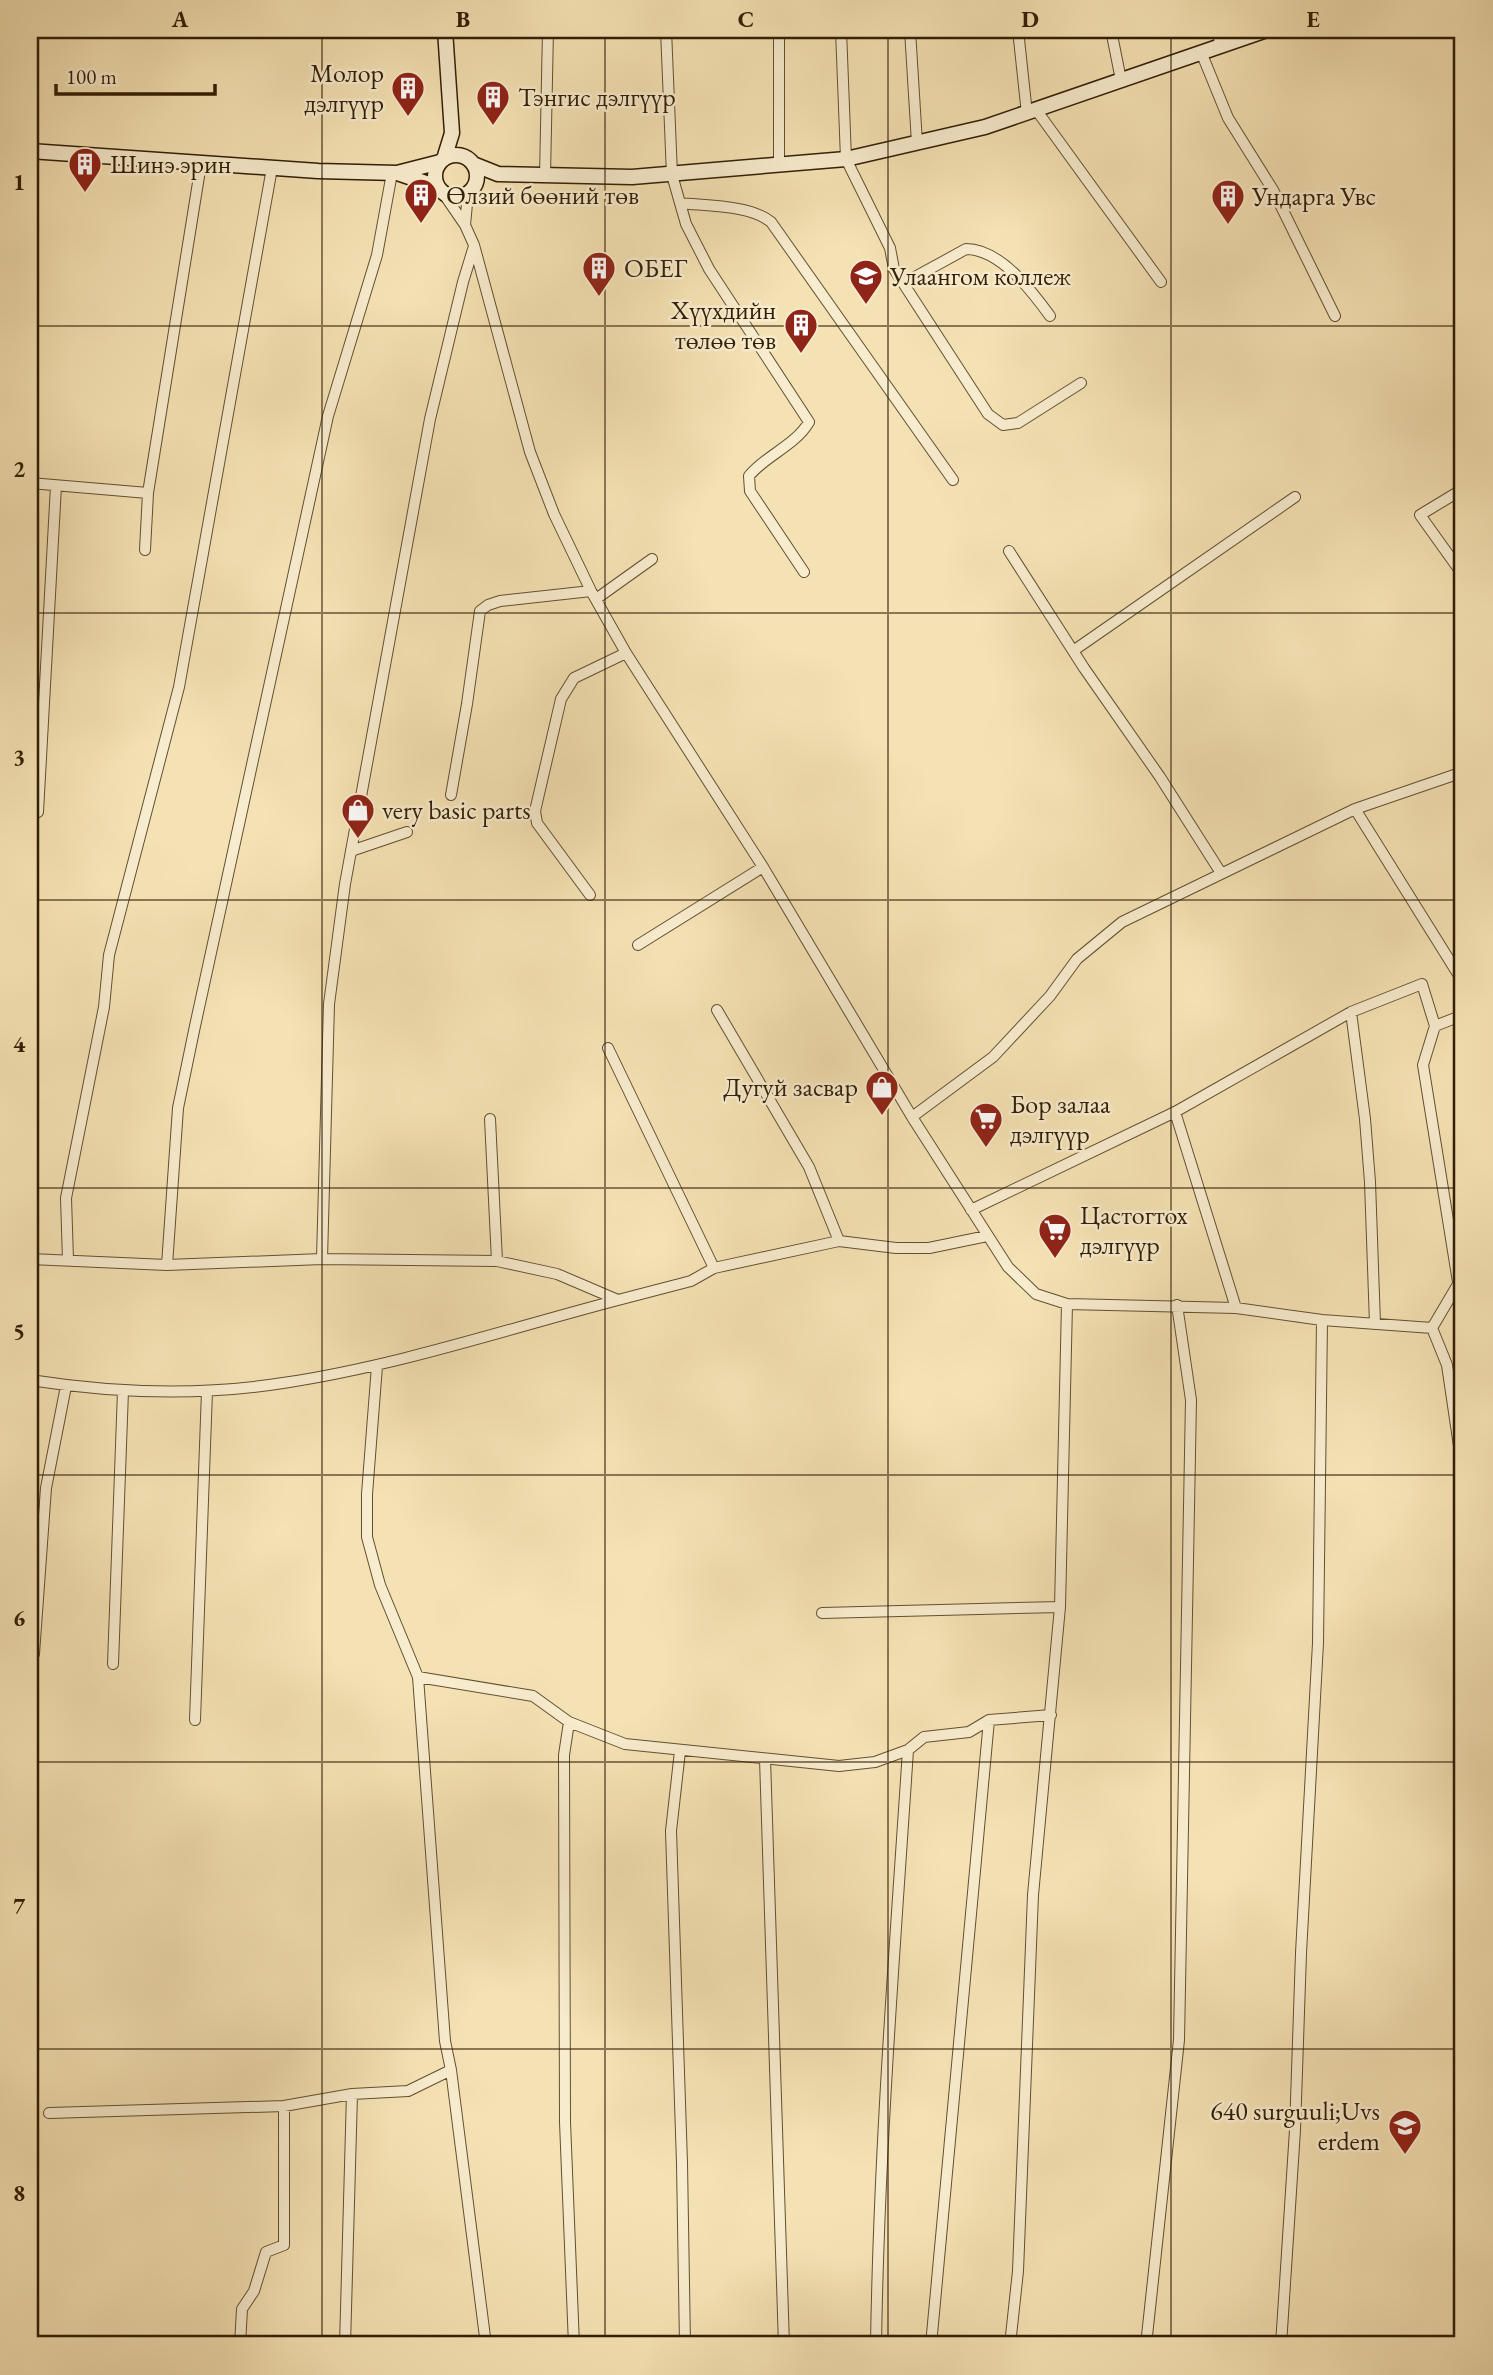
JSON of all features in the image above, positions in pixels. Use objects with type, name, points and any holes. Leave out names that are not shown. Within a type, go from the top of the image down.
[{"type":"street","points":[[445,30],[452,133],[435,175],[441,190],[466,225],[474,245],[530,452],[554,514],[593,595],[626,653],[763,867],[912,1117],[1008,1267],[1036,1294],[1067,1304],[1236,1308],[1322,1320],[1433,1328]]},
{"type":"street","points":[[545,176],[548,30]]},
{"type":"street","points":[[666,30],[672,175],[686,224],[709,269],[809,422],[802,435],[759,464],[749,477],[750,491],[804,572]]},
{"type":"street","points":[[779,30],[779,165]]},
{"type":"street","points":[[841,30],[846,159],[890,248],[894,269],[988,414],[1003,425],[1018,423],[1081,383]]},
{"type":"street","points":[[910,30],[917,143]]},
{"type":"street","points":[[1018,30],[1032,113],[1161,282]]},
{"type":"street","points":[[1111,30],[1121,80]]},
{"type":"street","points":[[1217,30],[1220,45]]},
{"type":"street","points":[[30,151],[201,164],[395,173],[455,155],[498,174],[545,176],[672,175],[846,159],[946,138],[1032,113],[1266,30]]},
{"type":"street","points":[[1201,52],[1228,118],[1273,190],[1335,316]]},
{"type":"street","points":[[452,133],[477,177],[470,191],[466,225]]},
{"type":"street","points":[[145,550],[148,493],[201,164]]},
{"type":"street","points":[[68,1260],[66,1198],[104,1007],[109,955],[179,687],[272,168]]},
{"type":"street","points":[[395,173],[455,197],[498,174]]},
{"type":"street","points":[[166,1265],[178,1108],[192,1038],[328,416],[377,255],[395,173]]},
{"type":"street","points":[[680,203],[752,212],[771,222],[953,480]]},
{"type":"street","points":[[322,1259],[330,1004],[345,884],[430,419],[474,245]]},
{"type":"street","points":[[904,283],[966,249],[976,249],[1006,267],[1030,288],[1050,316]]},
{"type":"street","points":[[30,483],[148,493]]},
{"type":"street","points":[[30,811],[38,812],[56,486]]},
{"type":"street","points":[[1463,489],[1420,515],[1463,575]]},
{"type":"street","points":[[1073,652],[1295,498]]},
{"type":"street","points":[[1009,551],[1073,652],[1160,776],[1221,873]]},
{"type":"street","points":[[451,795],[480,611],[500,601],[593,595],[652,559]]},
{"type":"street","points":[[590,895],[537,823],[535,811],[561,699],[574,678],[626,653]]},
{"type":"street","points":[[912,1117],[993,1056],[1050,996],[1077,959],[1122,922],[1355,809],[1463,772]]},
{"type":"street","points":[[1355,809],[1463,982]]},
{"type":"street","points":[[351,851],[407,832]]},
{"type":"street","points":[[638,945],[763,867]]},
{"type":"street","points":[[971,1210],[1175,1112],[1351,1012],[1422,984],[1435,1026],[1423,1065],[1461,1279],[1433,1328]]},
{"type":"street","points":[[717,1010],[809,1167],[839,1241]]},
{"type":"street","points":[[1351,1012],[1370,1182],[1375,1324]]},
{"type":"street","points":[[1435,1026],[1463,1015]]},
{"type":"street","points":[[608,1048],[714,1268]]},
{"type":"street","points":[[1175,1112],[1236,1308]]},
{"type":"street","points":[[490,1119],[497,1261]]},
{"type":"street","points":[[30,1380],[122,1391],[207,1391],[282,1384],[377,1366],[691,1281],[714,1268],[839,1241],[895,1248],[929,1248],[988,1237]]},
{"type":"street","points":[[30,1259],[166,1265],[322,1259],[497,1261],[557,1274],[618,1300]]},
{"type":"street","points":[[1010,2345],[1018,2258],[1033,1895],[1060,1607],[1067,1304]]},
{"type":"street","points":[[1146,2345],[1179,2040],[1191,1400],[1177,1305]]},
{"type":"street","points":[[1281,2345],[1295,2130],[1301,1953],[1318,1643],[1322,1320]]},
{"type":"street","points":[[1433,1328],[1447,1364],[1463,1474]]},
{"type":"street","points":[[377,1366],[366,1537],[380,1586],[418,1677],[445,2041],[486,2345]]},
{"type":"street","points":[[34,1654],[46,1488],[66,1386]]},
{"type":"street","points":[[113,1664],[122,1391]]},
{"type":"street","points":[[195,1720],[207,1391]]},
{"type":"street","points":[[822,1613],[1060,1607]]},
{"type":"street","points":[[418,1677],[533,1696],[569,1722],[625,1744],[839,1766],[876,1762],[908,1750],[924,1737],[969,1732],[989,1720],[1051,1715]]},
{"type":"street","points":[[932,2345],[989,1720]]},
{"type":"street","points":[[569,1722],[564,1755],[565,2122],[574,2345]]},
{"type":"street","points":[[876,2345],[877,2257],[886,2070],[908,1750]]},
{"type":"street","points":[[680,1751],[671,1831],[682,2150],[684,2345]]},
{"type":"street","points":[[765,1759],[783,2345]]},
{"type":"street","points":[[49,2113],[284,2106],[352,2094],[408,2091],[451,2070]]},
{"type":"street","points":[[345,2345],[352,2094]]},
{"type":"street","points":[[240,2345],[242,2309],[254,2291],[266,2252],[284,2245],[284,2106]]},
{"type":"place","name":"Молор дэлгүүр","points":[[408,118]]},
{"type":"place","name":"Тэнгис дэлгүүр","points":[[493,127]]},
{"type":"place","name":"Шинэ эрин","points":[[85,194]]},
{"type":"place","name":"Өлзий бөөний төв","points":[[421,225]]},
{"type":"place","name":"Ундарга Увс","points":[[1228,226]]},
{"type":"place","name":"ОБЕГ","points":[[599,298]]},
{"type":"place","name":"Улаангом коллеж","points":[[866,306]]},
{"type":"place","name":"Хүүхдийн төлөө төв","points":[[801,355]]},
{"type":"place","name":"very basic parts","points":[[358,840]]},
{"type":"place","name":"Дугуй засвар","points":[[882,1117]]},
{"type":"place","name":"Бор залаа дэлгүүр","points":[[986,1149]]},
{"type":"place","name":"Цастогтох дэлгүүр","points":[[1055,1260]]},
{"type":"place","name":"640 surguuli;Uvs erdem","points":[[1405,2156]]}]
